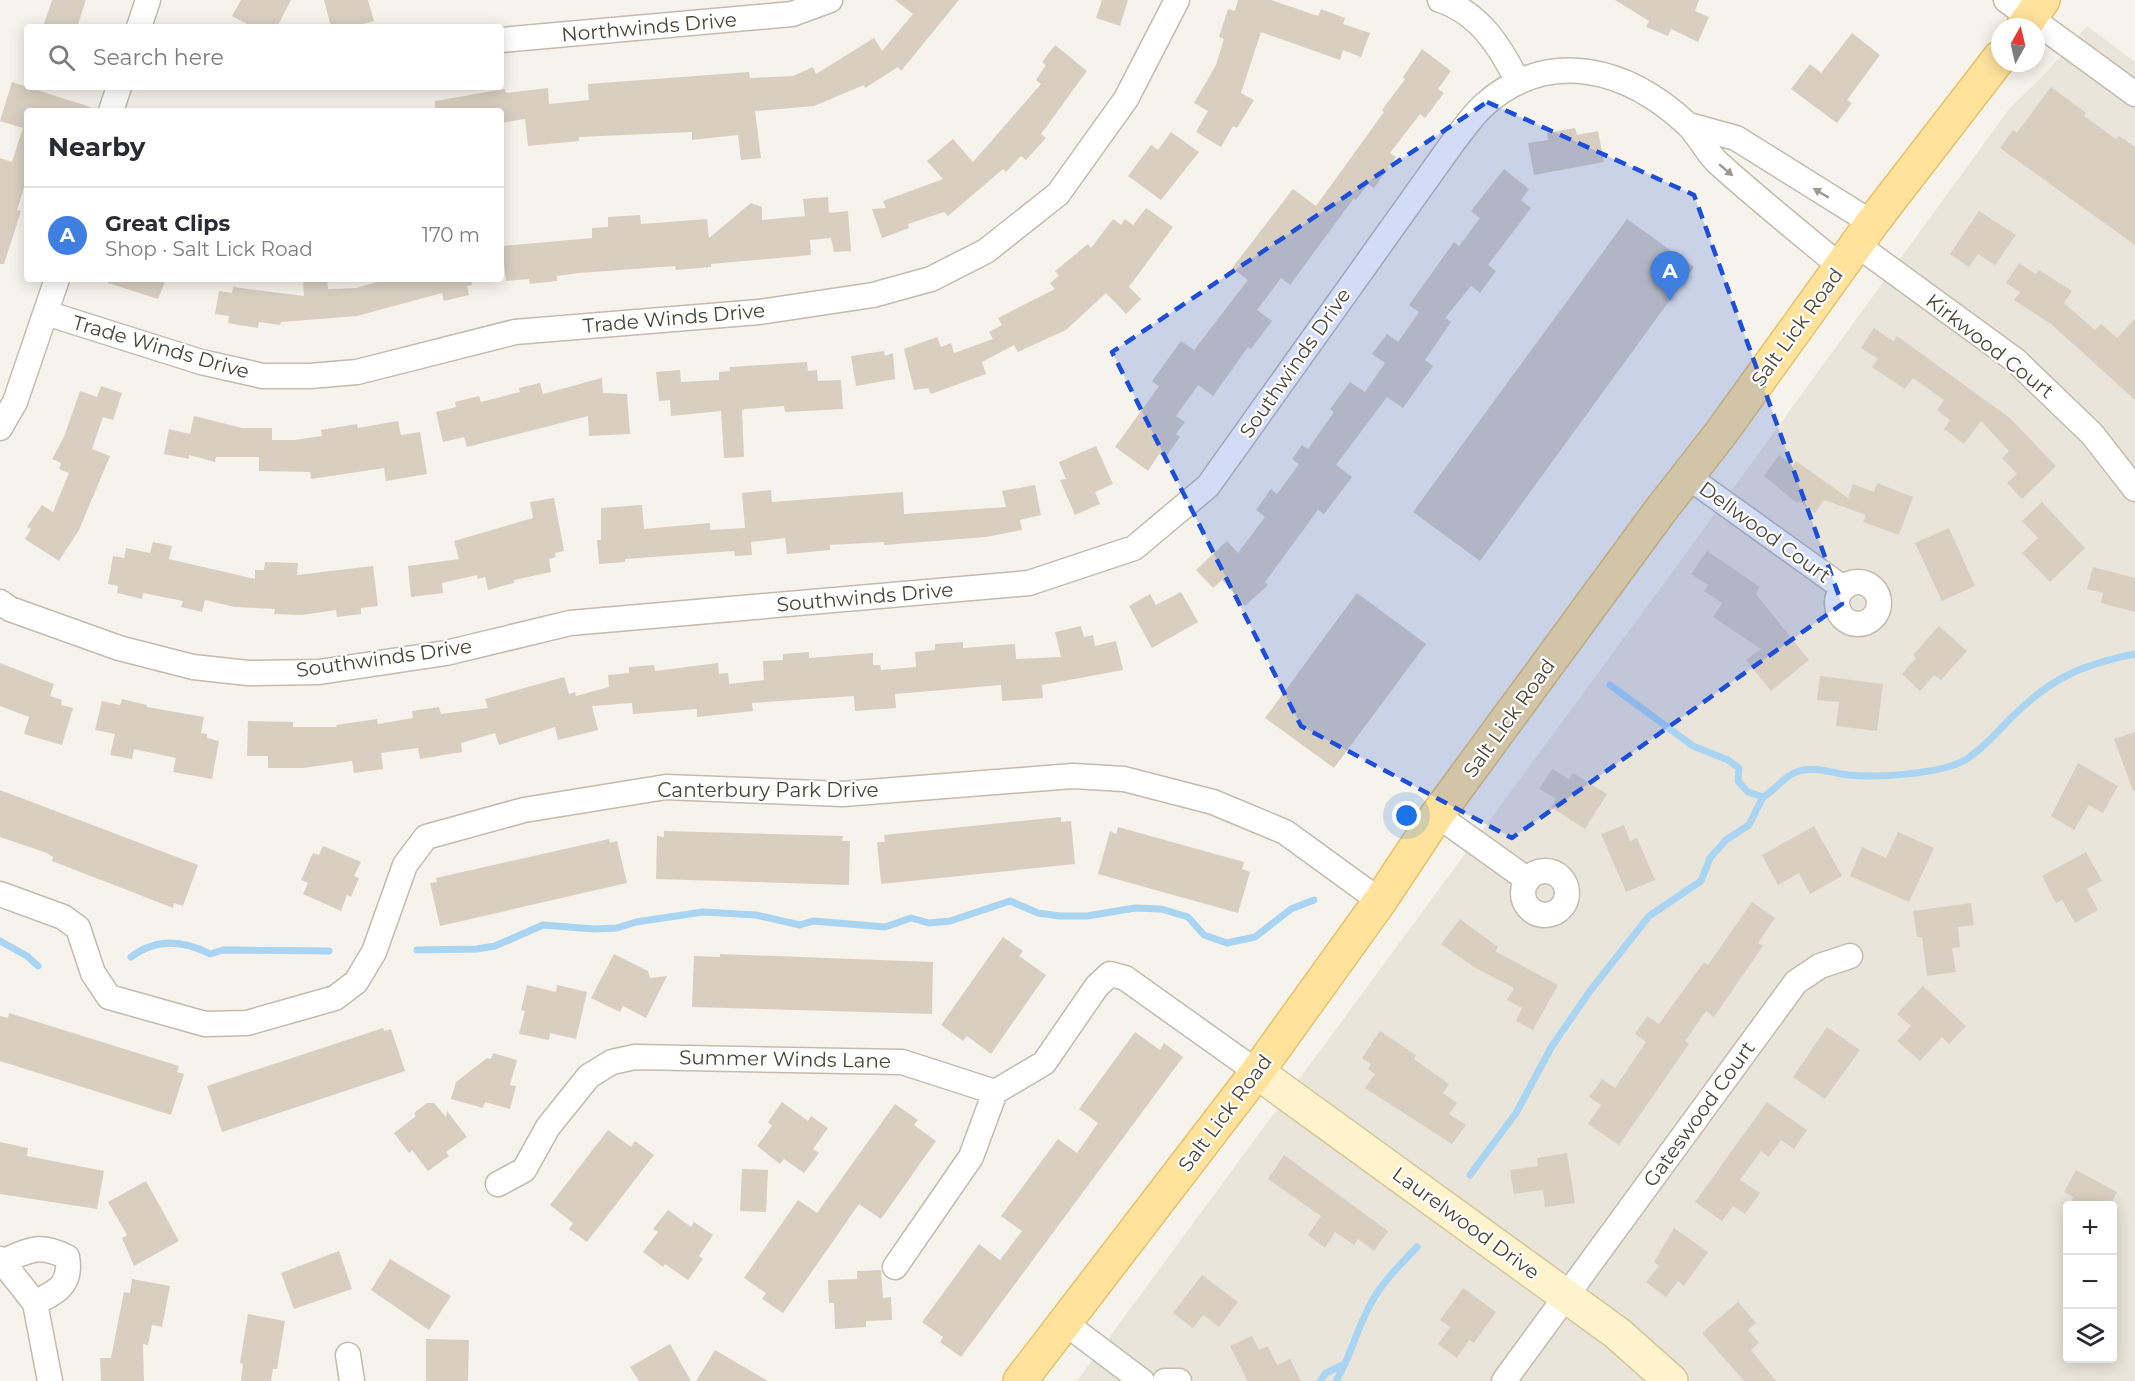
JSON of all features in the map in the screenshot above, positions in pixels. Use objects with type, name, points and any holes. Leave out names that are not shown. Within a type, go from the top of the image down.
[{"type":"main road","name":"Salt Lick Road","points":[[1020,1381],[1257,1072],[1380,901],[1437,815],[1856,244],[1991,69]]},
{"type":"street","points":[[140,24],[148,0]]},
{"type":"street","name":"Northwinds Drive","points":[[504,40],[792,14],[830,0]]},
{"type":"street","name":"Trade Winds Drive","points":[[45,314],[201,362],[263,376],[310,376],[357,372],[515,332],[759,312],[873,295],[931,279],[986,251],[1058,194],[1126,99],[1177,0]]},
{"type":"street","points":[[1440,0],[1480,23],[1496,42],[1518,82]]},
{"type":"street","points":[[2026,12],[2135,94]]},
{"type":"street","name":"Southwinds Drive","points":[[0,602],[10,609],[119,648],[193,667],[248,674],[319,672],[446,653],[570,623],[1029,583],[1084,567],[1134,548],[1208,486],[1454,141],[1483,106],[1518,82],[1558,71],[1578,70],[1616,77],[1657,98],[1689,125]]},
{"type":"street","points":[[112,108],[118,90]]},
{"type":"street","points":[[1689,125],[1736,138],[1856,244]]},
{"type":"street","points":[[1689,125],[1716,161],[1856,244]]},
{"type":"street","name":"Kirkwood Court","points":[[1856,244],[2015,360],[2092,434],[2135,489]]},
{"type":"street","points":[[0,428],[15,402],[56,282]]},
{"type":"street","name":"Dellwood Court","points":[[1687,476],[1843,588]]},
{"type":"street","name":"Canterbury Park Drive","points":[[0,894],[63,917],[78,928],[93,974],[109,996],[205,1024],[247,1023],[335,998],[356,982],[374,952],[405,865],[426,837],[524,810],[666,787],[843,794],[1073,776],[1124,779],[1213,802],[1285,832],[1380,901]]},
{"type":"street","points":[[1437,815],[1528,880]]},
{"type":"street","name":"Gateswood Court","points":[[1504,1381],[1796,982],[1820,966],[1850,956]]},
{"type":"street","points":[[895,1267],[971,1156],[995,1092],[1044,1063],[1097,986],[1110,974],[1125,978],[1257,1072]]},
{"type":"street","name":"Summer Winds Lane","points":[[498,1184],[524,1170],[549,1127],[589,1076],[612,1062],[635,1057],[902,1062],[995,1092]]},
{"type":"street","name":"Laurelwood Drive","points":[[1257,1072],[1617,1333],[1671,1381]]},
{"type":"street","points":[[35,1303],[64,1283],[70,1272],[67,1257],[49,1248],[33,1248],[2,1260],[35,1303],[50,1381]]},
{"type":"street","points":[[1065,1323],[1142,1381]]},
{"type":"street","points":[[348,1355],[352,1381]]},
{"type":"street","points":[[1165,1381],[1179,1381]]},
{"type":"highlighted area","points":[[1487,102],[1694,195],[1842,604],[1512,838],[1301,726],[1112,352]]},
{"type":"shaded area","points":[[2087,26],[2135,62],[2135,1381],[1077,1381],[1668,578],[2009,109],[2044,75]]},
{"type":"building","points":[[52,0],[86,0],[78,24],[44,24]]},
{"type":"building","points":[[241,0],[291,0],[279,24],[247,24],[232,16]]},
{"type":"building","points":[[324,0],[368,0],[374,21],[363,24],[330,24]]},
{"type":"building","points":[[895,0],[959,0],[901,71],[898,67],[865,88],[864,85],[814,106],[755,111],[761,158],[741,160],[738,135],[692,140],[692,132],[579,137],[579,141],[528,146],[525,119],[504,122],[504,108],[435,108],[435,101],[505,89],[506,93],[548,88],[549,104],[589,100],[588,84],[749,72],[750,78],[793,76],[813,67],[816,74],[874,38],[882,51],[913,14]]},
{"type":"building","points":[[1102,0],[1128,0],[1120,26],[1096,18]]},
{"type":"building","points":[[1238,0],[1271,0],[1318,16],[1321,9],[1345,18],[1343,24],[1370,33],[1361,57],[1343,50],[1340,60],[1261,32],[1241,93],[1254,100],[1237,128],[1233,126],[1221,147],[1196,132],[1208,111],[1194,103],[1216,65],[1224,39],[1219,37],[1228,9],[1235,11]]},
{"type":"building","points":[[1615,0],[1699,0],[1695,11],[1709,17],[1698,42],[1671,29],[1668,36],[1646,27],[1649,21]]},
{"type":"building","points":[[1852,33],[1880,55],[1847,100],[1852,103],[1837,123],[1791,89],[1810,64],[1821,73]]},
{"type":"building","points":[[1055,45],[1087,71],[1041,134],[1046,138],[1026,160],[1021,156],[1006,172],[1003,169],[948,216],[944,212],[908,224],[909,228],[882,238],[872,209],[886,208],[883,201],[943,179],[927,161],[953,139],[973,162],[1041,84],[1036,80],[1046,65],[1042,62]]},
{"type":"building","points":[[1422,49],[1451,71],[1438,89],[1444,93],[1425,118],[1420,114],[1390,153],[1396,157],[1374,188],[1368,184],[1356,200],[1354,198],[1290,285],[1281,278],[1257,310],[1272,321],[1251,349],[1248,347],[1213,396],[1198,385],[1176,416],[1185,422],[1176,434],[1180,437],[1165,458],[1159,454],[1148,471],[1115,447],[1159,386],[1152,381],[1181,341],[1194,350],[1248,280],[1232,268],[1293,189],[1316,206],[1384,112],[1382,110],[1405,79],[1403,77]]},
{"type":"building","points":[[12,82],[24,86],[24,90],[37,90],[90,107],[24,108],[24,188],[17,210],[21,211],[4,264],[0,264],[0,158],[12,162],[23,128],[0,121]]},
{"type":"building","points":[[2051,87],[2086,113],[2084,116],[2116,139],[2119,136],[2135,147],[2135,245],[2000,148],[2013,130],[2017,133]]},
{"type":"building","points":[[1575,128],[1577,135],[1598,131],[1604,162],[1534,175],[1528,143],[1548,140],[1547,133]]},
{"type":"building","points":[[1171,132],[1199,152],[1161,200],[1128,176],[1151,145],[1158,150]]},
{"type":"building","points":[[1504,169],[1529,189],[1521,200],[1531,208],[1488,265],[1496,271],[1480,293],[1471,286],[1445,318],[1451,322],[1425,360],[1433,366],[1403,408],[1387,397],[1336,465],[1352,477],[1324,514],[1318,510],[1265,582],[1268,585],[1245,606],[1222,580],[1213,588],[1196,570],[1227,541],[1238,553],[1265,517],[1256,510],[1271,489],[1277,494],[1299,464],[1292,459],[1302,445],[1308,449],[1334,412],[1330,409],[1350,382],[1365,392],[1385,363],[1372,354],[1387,334],[1398,342],[1419,312],[1409,305],[1454,242],[1459,246],[1480,218],[1471,211]]},
{"type":"building","points":[[828,197],[829,213],[848,211],[851,251],[834,252],[831,238],[810,240],[811,255],[711,264],[711,267],[676,270],[675,266],[579,273],[557,276],[557,281],[530,284],[529,279],[506,281],[504,246],[592,238],[592,228],[608,227],[608,217],[640,215],[641,224],[707,219],[709,238],[751,203],[762,207],[762,220],[805,216],[803,199]]},
{"type":"building","points":[[1146,208],[1173,227],[1129,287],[1141,299],[1126,314],[1106,293],[1066,330],[1018,352],[1014,345],[982,362],[986,374],[931,394],[928,388],[914,390],[904,349],[937,337],[941,347],[951,343],[954,353],[993,339],[989,332],[1002,325],[998,318],[1055,289],[1050,283],[1059,276],[1055,271],[1088,244],[1091,248],[1113,219],[1121,225],[1125,219],[1133,225]]},
{"type":"building","points":[[1979,211],[2016,235],[1995,265],[1978,254],[1969,267],[1950,254]]},
{"type":"building","points":[[1627,219],[1694,267],[1480,561],[1413,512]]},
{"type":"building","points":[[2019,263],[2036,274],[2039,270],[2072,291],[2064,303],[2095,330],[2101,324],[2117,338],[2135,319],[2135,400],[2051,324],[2014,300],[2020,292],[2006,283]]},
{"type":"building","points":[[108,282],[165,282],[158,299]]},
{"type":"building","points":[[303,282],[327,282],[328,289],[356,288],[377,282],[472,282],[472,285],[467,286],[469,295],[444,301],[442,293],[357,316],[281,322],[280,325],[259,322],[258,328],[228,323],[229,316],[215,314],[219,291],[232,293],[233,287],[304,296]]},
{"type":"building","points":[[1874,328],[1893,341],[1897,336],[2010,418],[2056,466],[2022,499],[2007,483],[2017,474],[2002,458],[2009,451],[1981,421],[1964,444],[1944,429],[1950,420],[1937,410],[1944,400],[1913,378],[1905,389],[1872,367],[1878,359],[1861,348]]},
{"type":"building","points":[[884,351],[885,356],[893,353],[895,379],[856,386],[851,356]]},
{"type":"building","points":[[807,362],[808,371],[817,370],[818,381],[841,380],[843,409],[785,412],[784,406],[745,409],[742,411],[744,457],[724,458],[721,411],[671,416],[670,400],[659,401],[656,372],[680,370],[681,382],[719,380],[719,372],[730,371],[730,367]]},
{"type":"building","points":[[602,378],[603,393],[627,394],[630,434],[589,436],[588,416],[467,447],[464,437],[443,442],[436,412],[456,407],[455,402],[479,396],[481,402],[520,392],[519,388],[540,383],[543,394]]},
{"type":"building","points":[[101,386],[122,393],[113,420],[103,417],[92,449],[110,456],[79,530],[59,561],[25,539],[31,529],[27,527],[42,505],[53,512],[69,473],[59,469],[61,463],[52,459],[64,437],[80,391],[97,397]]},
{"type":"building","points":[[194,416],[242,428],[272,428],[272,440],[322,436],[321,430],[357,424],[358,428],[398,421],[401,435],[420,432],[427,474],[386,481],[384,468],[311,479],[310,472],[259,471],[259,457],[216,457],[215,462],[189,455],[189,459],[164,454],[169,429],[190,434]]},
{"type":"building","points":[[1096,446],[1113,484],[1095,492],[1100,504],[1075,515],[1060,480],[1066,479],[1059,462]]},
{"type":"building","points":[[1779,455],[1793,466],[1796,461],[1848,498],[1853,484],[1874,492],[1877,483],[1913,497],[1899,535],[1863,522],[1866,515],[1824,500],[1815,513],[1799,501],[1797,503],[1764,476]]},
{"type":"building","points":[[1035,485],[1041,515],[1020,520],[1022,530],[986,537],[884,545],[884,542],[830,545],[830,550],[787,554],[785,538],[751,542],[752,555],[735,556],[734,551],[625,559],[625,562],[599,564],[597,540],[601,540],[601,508],[642,505],[644,529],[710,523],[710,530],[745,528],[742,493],[771,490],[772,502],[903,492],[904,514],[1006,507],[1002,491]]},
{"type":"building","points":[[554,498],[564,551],[555,553],[556,557],[549,559],[551,572],[514,580],[514,583],[488,590],[485,577],[478,579],[477,575],[442,583],[443,593],[411,597],[408,566],[459,559],[454,541],[533,518],[530,502]]},
{"type":"building","points":[[2042,502],[2085,548],[2050,582],[2022,553],[2038,538],[2022,521]]},
{"type":"building","points":[[1949,528],[1975,586],[1942,601],[1915,543]]},
{"type":"building","points":[[153,542],[172,546],[169,559],[255,579],[255,570],[264,570],[265,562],[298,563],[297,575],[373,566],[378,606],[361,608],[361,614],[337,617],[336,610],[302,615],[274,614],[275,609],[235,607],[205,600],[202,612],[181,607],[183,601],[143,593],[142,599],[117,593],[118,586],[108,584],[113,556],[124,558],[126,548],[150,553]]},
{"type":"building","points":[[1707,551],[1760,587],[1756,594],[1809,660],[1771,691],[1746,660],[1761,649],[1713,617],[1722,603],[1704,591],[1708,585],[1691,574]]},
{"type":"building","points":[[2093,567],[2135,578],[2135,612],[2101,603],[2103,593],[2087,589]]},
{"type":"building","points":[[1181,592],[1198,622],[1152,648],[1129,606],[1150,594],[1156,605]]},
{"type":"building","points":[[1357,593],[1426,644],[1334,768],[1265,718]]},
{"type":"building","points":[[1081,626],[1084,637],[1093,635],[1095,646],[1116,641],[1123,670],[1042,685],[1043,698],[1002,701],[1001,685],[895,694],[896,708],[855,711],[854,696],[752,703],[753,711],[697,717],[697,709],[633,714],[632,703],[592,706],[598,730],[558,740],[555,727],[499,745],[495,733],[461,743],[462,752],[420,759],[418,748],[381,753],[383,769],[354,773],[352,761],[303,768],[268,768],[268,756],[247,756],[248,721],[293,722],[293,727],[337,727],[336,725],[377,719],[378,724],[413,718],[412,711],[439,707],[441,714],[488,708],[485,699],[564,677],[569,694],[575,692],[576,696],[609,687],[608,675],[629,673],[629,667],[654,665],[655,671],[718,663],[719,674],[728,673],[729,684],[764,680],[763,661],[783,660],[783,654],[809,652],[809,658],[873,653],[873,665],[880,665],[881,670],[916,667],[915,652],[935,650],[935,644],[963,642],[963,648],[1015,644],[1016,659],[1061,657],[1055,632]]},
{"type":"building","points":[[1939,626],[1967,651],[1941,680],[1934,675],[1920,691],[1902,674],[1916,658],[1913,655]]},
{"type":"building","points":[[0,663],[54,684],[50,696],[62,700],[61,705],[73,708],[62,745],[24,734],[29,717],[0,706]]},
{"type":"building","points":[[1820,676],[1883,684],[1877,731],[1836,726],[1839,702],[1817,700]]},
{"type":"building","points":[[122,699],[147,705],[147,707],[204,717],[201,733],[207,734],[207,738],[219,741],[212,779],[173,772],[176,758],[134,749],[132,759],[110,755],[115,734],[95,730],[102,701],[120,705]]},
{"type":"building","points":[[2135,732],[2135,790],[2133,791],[2114,739]]},
{"type":"building","points":[[2078,763],[2118,786],[2103,813],[2089,805],[2074,830],[2051,816]]},
{"type":"building","points":[[1552,769],[1569,779],[1573,773],[1607,794],[1585,829],[1551,807],[1556,799],[1539,789]]},
{"type":"building","points":[[0,790],[198,865],[183,906],[174,903],[173,908],[52,861],[53,857],[47,853],[0,837]]},
{"type":"building","points":[[1061,817],[1061,822],[1071,821],[1075,864],[881,884],[877,842],[885,842],[884,835]]},
{"type":"building","points":[[1624,825],[1630,841],[1637,838],[1655,880],[1626,892],[1601,834]]},
{"type":"building","points":[[1814,826],[1842,876],[1810,894],[1799,873],[1778,885],[1762,855]]},
{"type":"building","points":[[1118,827],[1244,862],[1242,869],[1250,872],[1238,913],[1098,874],[1110,831],[1116,834]]},
{"type":"building","points":[[664,831],[843,836],[842,841],[850,841],[849,885],[656,879],[657,836],[664,837]]},
{"type":"building","points":[[1898,832],[1934,848],[1909,902],[1850,876],[1862,847],[1886,858]]},
{"type":"building","points":[[609,839],[610,843],[617,841],[627,883],[440,926],[430,883],[437,882],[436,878]]},
{"type":"building","points":[[323,846],[361,862],[354,876],[359,878],[351,897],[347,895],[341,911],[303,894],[308,883],[301,880],[313,853],[319,855]]},
{"type":"building","points":[[2086,852],[2102,881],[2087,889],[2098,910],[2075,923],[2062,900],[2056,903],[2042,876]]},
{"type":"building","points":[[1752,902],[1775,918],[1758,943],[1763,946],[1714,1017],[1706,1011],[1685,1041],[1689,1044],[1619,1145],[1588,1124],[1601,1105],[1589,1097],[1602,1079],[1615,1088],[1646,1042],[1635,1034],[1647,1016],[1659,1024],[1704,962],[1708,965]]},
{"type":"building","points":[[1971,903],[1974,925],[1958,927],[1960,947],[1952,948],[1956,972],[1927,976],[1922,937],[1917,937],[1913,911]]},
{"type":"building","points":[[1460,919],[1498,947],[1495,951],[1558,985],[1533,1030],[1516,1021],[1522,1008],[1507,1000],[1514,988],[1474,967],[1441,944]]},
{"type":"building","points":[[1003,937],[1023,951],[1019,956],[1046,975],[991,1054],[967,1036],[963,1041],[941,1025]]},
{"type":"building","points":[[614,954],[648,971],[650,978],[667,976],[646,1018],[623,1006],[620,1012],[591,998]]},
{"type":"building","points":[[720,954],[933,962],[932,1014],[692,1007],[694,956],[720,957]]},
{"type":"building","points":[[527,985],[556,992],[557,985],[587,992],[576,1039],[550,1033],[549,1040],[519,1034],[525,1011],[521,1010]]},
{"type":"building","points":[[1923,986],[1966,1026],[1949,1044],[1942,1037],[1920,1061],[1897,1041],[1911,1026],[1897,1014]]},
{"type":"building","points":[[9,1013],[179,1066],[177,1072],[184,1074],[171,1115],[0,1061],[0,1016],[8,1018]]},
{"type":"building","points":[[1827,1027],[1860,1050],[1825,1099],[1793,1077]]},
{"type":"building","points":[[383,1028],[384,1031],[391,1029],[405,1071],[222,1132],[207,1086]]},
{"type":"building","points":[[1380,1031],[1416,1055],[1414,1059],[1449,1084],[1443,1093],[1457,1103],[1449,1114],[1466,1125],[1452,1144],[1365,1088],[1375,1074],[1368,1069],[1371,1064],[1362,1058]]},
{"type":"building","points":[[1135,1032],[1160,1050],[1164,1043],[1183,1057],[961,1357],[940,1342],[943,1337],[922,1322],[979,1244],[1000,1260],[1022,1231],[1001,1216],[1058,1139],[1077,1153],[1098,1123],[1079,1109]]},
{"type":"building","points":[[493,1053],[517,1060],[510,1085],[516,1086],[510,1109],[485,1102],[483,1108],[451,1099],[456,1082],[487,1058],[491,1059]]},
{"type":"building","points":[[782,1102],[808,1121],[811,1116],[828,1128],[813,1149],[819,1153],[804,1173],[784,1159],[780,1164],[757,1146],[772,1126],[768,1122]]},
{"type":"building","points":[[1767,1102],[1807,1130],[1794,1149],[1781,1140],[1769,1157],[1761,1151],[1740,1180],[1760,1193],[1745,1214],[1733,1206],[1722,1221],[1695,1202]]},
{"type":"building","points":[[427,1103],[434,1103],[446,1117],[447,1111],[467,1137],[446,1152],[449,1156],[428,1171],[412,1150],[409,1153],[394,1133],[416,1116],[414,1113]]},
{"type":"building","points":[[895,1104],[918,1120],[914,1125],[936,1141],[881,1219],[859,1204],[783,1313],[762,1299],[766,1293],[744,1278],[798,1200],[817,1213]]},
{"type":"building","points":[[608,1130],[631,1147],[635,1141],[654,1155],[587,1242],[569,1229],[573,1223],[550,1205]]},
{"type":"building","points":[[0,1142],[28,1148],[27,1156],[104,1171],[97,1209],[0,1194]]},
{"type":"building","points":[[1567,1153],[1575,1203],[1545,1207],[1543,1190],[1514,1194],[1510,1170],[1538,1166],[1537,1158]]},
{"type":"building","points":[[1284,1155],[1388,1231],[1374,1251],[1358,1239],[1354,1245],[1335,1232],[1325,1248],[1308,1235],[1321,1216],[1268,1179]]},
{"type":"building","points":[[742,1169],[768,1170],[766,1212],[740,1211]]},
{"type":"building","points":[[2076,1170],[2117,1192],[2112,1201],[2071,1201],[2073,1197],[2064,1192]]},
{"type":"building","points":[[146,1181],[179,1241],[134,1266],[122,1238],[127,1235],[108,1202]]},
{"type":"building","points":[[668,1210],[691,1227],[694,1222],[713,1235],[699,1256],[703,1259],[688,1280],[665,1264],[663,1267],[643,1252],[658,1232],[653,1229]]},
{"type":"building","points":[[1674,1228],[1708,1252],[1684,1286],[1678,1281],[1666,1297],[1646,1282],[1659,1266],[1654,1262]]},
{"type":"building","points":[[339,1251],[352,1289],[294,1309],[281,1273]]},
{"type":"building","points":[[390,1259],[451,1296],[429,1330],[371,1290]]},
{"type":"building","points":[[881,1270],[883,1298],[891,1297],[892,1320],[866,1321],[866,1327],[835,1329],[834,1303],[829,1303],[828,1280],[857,1279],[857,1271]]},
{"type":"building","points":[[1202,1275],[1238,1302],[1219,1327],[1203,1315],[1193,1328],[1173,1313]]},
{"type":"building","points":[[132,1279],[170,1286],[162,1327],[152,1325],[148,1345],[143,1344],[144,1381],[101,1381],[100,1358],[111,1358],[124,1292],[130,1293]]},
{"type":"building","points":[[1463,1288],[1496,1312],[1474,1343],[1469,1340],[1457,1358],[1438,1344],[1450,1327],[1440,1320]]},
{"type":"building","points":[[1738,1302],[1756,1323],[1748,1330],[1759,1343],[1751,1350],[1776,1381],[1744,1381],[1702,1333]]},
{"type":"building","points":[[248,1314],[285,1321],[277,1369],[273,1369],[271,1381],[241,1381],[243,1364],[240,1363]]},
{"type":"building","points":[[1252,1336],[1259,1350],[1268,1346],[1277,1365],[1290,1359],[1301,1381],[1245,1381],[1247,1380],[1230,1346]]},
{"type":"building","points":[[426,1339],[469,1340],[468,1381],[426,1381]]},
{"type":"building","points":[[670,1344],[691,1381],[639,1381],[630,1367]]},
{"type":"building","points":[[715,1350],[768,1381],[696,1381]]},
{"type":"waterway","points":[[1610,685],[1693,746],[1728,760],[1739,768],[1738,781],[1748,792],[1763,797],[1789,776],[1799,771],[1818,770],[1848,775],[1875,776],[1925,772],[1954,765],[1978,751],[2026,704],[2054,683],[2083,668],[2135,654]]},
{"type":"waterway","points":[[1470,1175],[1516,1113],[1552,1046],[1590,991],[1649,916],[1701,881],[1710,858],[1726,840],[1749,825],[1763,797]]},
{"type":"waterway","points":[[417,950],[477,949],[495,946],[543,925],[594,929],[617,928],[636,922],[703,912],[756,915],[800,925],[813,921],[885,927],[911,918],[929,923],[950,921],[1010,901],[1038,913],[1060,916],[1087,916],[1135,908],[1161,909],[1188,917],[1204,935],[1227,943],[1255,937],[1291,909],[1314,900]]},
{"type":"waterway","points":[[0,941],[27,956],[38,966]]},
{"type":"waterway","points":[[131,957],[150,947],[170,943],[190,946],[210,954],[223,950],[329,951]]},
{"type":"waterway","points":[[1336,1381],[1373,1300],[1390,1276],[1417,1247]]},
{"type":"waterway","points":[[1320,1381],[1326,1373],[1345,1364]]},
{"type":"place","name":"Great Clips","points":[[1670,301]]}]
